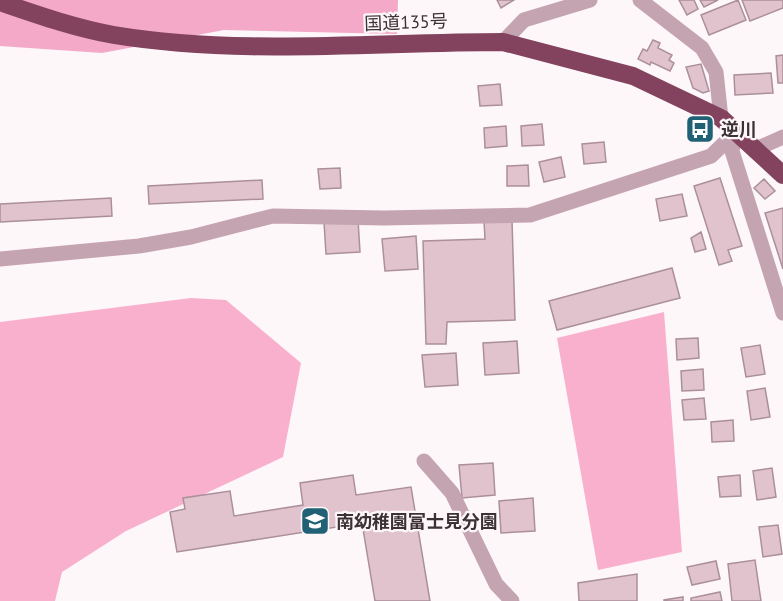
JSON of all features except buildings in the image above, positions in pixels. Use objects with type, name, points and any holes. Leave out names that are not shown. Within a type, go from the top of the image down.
[{"type":"highway","name":"国道135号","points":[[0,2],[69,26],[116,35],[176,41],[263,45],[503,42],[633,76],[721,118],[783,175]]},
{"type":"street","points":[[503,42],[524,20],[590,0]]},
{"type":"street","points":[[640,0],[702,48],[716,72],[721,118]]},
{"type":"street","points":[[0,259],[139,246],[191,237],[273,216],[384,218],[530,215],[711,156],[736,131]]},
{"type":"street","points":[[736,131],[732,151],[783,313]]},
{"type":"street","points":[[756,148],[783,137]]},
{"type":"street","points":[[424,461],[452,494],[496,584],[512,601]]},
{"type":"shaded area","points":[[0,0],[398,0],[397,34],[224,30],[102,53],[0,46]]},
{"type":"shaded area","points":[[191,298],[226,300],[301,363],[283,457],[126,531],[62,572],[55,601],[0,601],[0,322]]},
{"type":"shaded area","points":[[664,312],[682,552],[598,570],[557,338]]},
{"type":"place","name":"逆川","points":[[700,129]]},
{"type":"place","name":"南幼稚園富士見分園","points":[[315,521]]}]
